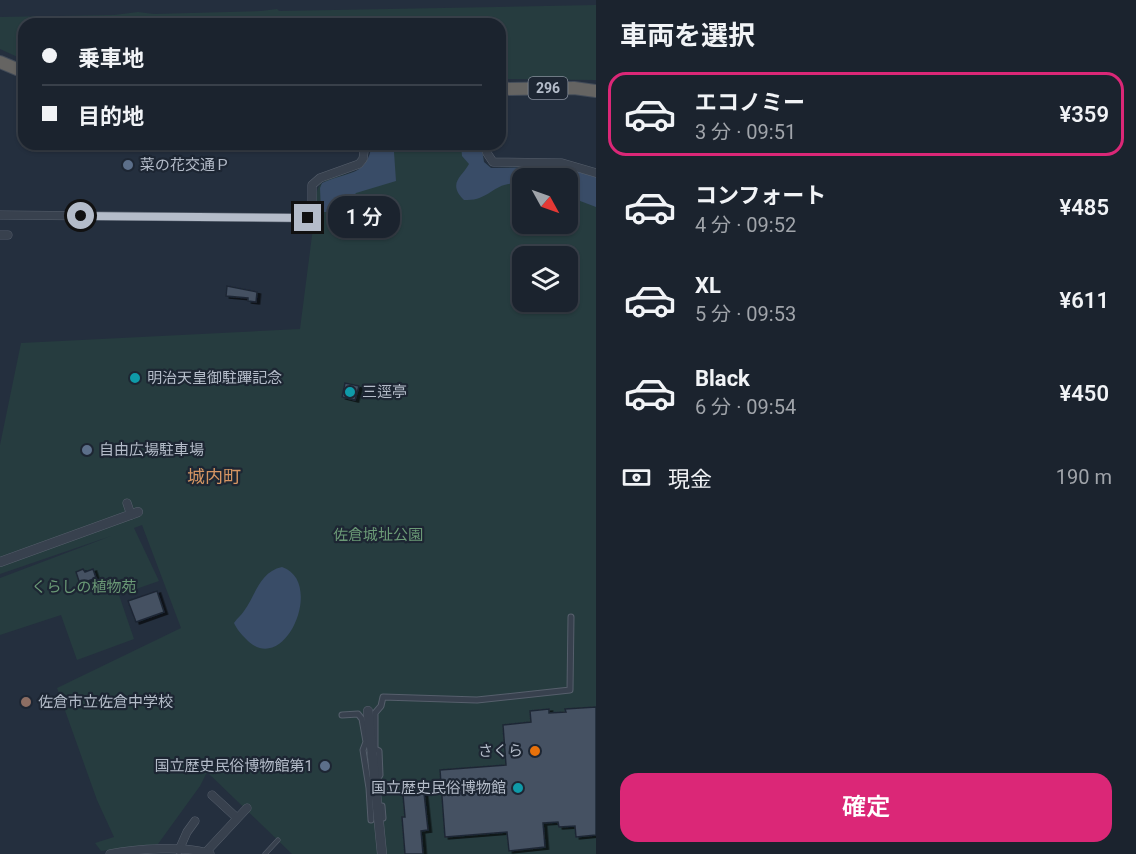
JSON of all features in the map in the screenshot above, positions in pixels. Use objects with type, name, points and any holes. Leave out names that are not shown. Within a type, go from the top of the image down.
[{"type":"highway","points":[[0,62],[18,70]]},
{"type":"highway","name":"296","points":[[506,89],[574,88],[596,91]]},
{"type":"street","points":[[0,215],[308,218],[312,215],[312,184],[320,178],[359,164],[363,159],[364,150]]},
{"type":"street","points":[[486,150],[493,162],[562,163],[596,173]]},
{"type":"street","points":[[0,562],[135,513],[127,503]]},
{"type":"street","points":[[383,818],[378,778],[380,775],[379,751],[375,749],[375,713],[381,706],[383,697],[477,700],[570,690],[571,616]]},
{"type":"street","points":[[368,711],[382,854]]},
{"type":"street","points":[[342,715],[358,714],[362,719],[366,742],[363,750],[371,820]]},
{"type":"street","points":[[212,795],[237,818]]},
{"type":"street","points":[[114,854],[192,849],[208,853],[247,808]]},
{"type":"street","points":[[179,850],[195,821]]},
{"type":"lane","points":[[265,854],[278,840]]},
{"type":"green space","points":[[596,5],[596,80],[506,79],[506,18],[18,18],[18,57],[0,49],[0,17],[277,9],[279,11]]},
{"type":"green space","name":"佐倉城址公園","points":[[371,150],[482,150],[484,162],[491,168],[558,167],[562,168],[512,168],[512,234],[578,234],[578,172],[596,176],[596,854],[292,854],[207,772],[200,786],[158,844],[101,851],[95,843],[114,837],[97,800],[57,688],[181,628],[142,525],[134,528],[159,581],[119,595],[134,639],[77,660],[61,615],[0,635],[0,578],[111,536],[0,574],[0,445],[21,343],[300,329],[318,188],[326,180],[353,172],[366,164]]},
{"type":"water","points":[[370,150],[401,150],[394,152],[396,181],[356,193],[348,212],[321,212],[320,188],[322,183],[361,168]]},
{"type":"water","points":[[462,150],[482,150],[484,162],[491,168],[558,167],[565,168],[512,168],[512,184],[499,187],[481,198],[464,200],[456,185],[469,164],[462,156]]},
{"type":"water","points":[[578,170],[596,176],[596,207],[578,200]]},
{"type":"water","points":[[282,567],[294,576],[300,589],[300,606],[287,637],[275,646],[262,648],[248,641],[234,623],[243,613],[263,579]]},
{"type":"building","points":[[227,286],[257,292],[256,302],[248,301],[248,298],[226,296]]},
{"type":"building","name":"三逕亭","points":[[345,383],[359,386],[355,400],[342,397]]},
{"type":"building","points":[[83,569],[85,572],[93,569],[96,578],[80,584],[76,572]]},
{"type":"building","points":[[157,591],[164,612],[136,622],[128,601]]},
{"type":"building","name":"国立歴史民俗博物館","points":[[596,707],[596,835],[576,837],[575,826],[559,827],[558,822],[543,823],[545,847],[509,851],[507,832],[445,837],[440,770],[506,765],[503,725],[531,722],[530,711],[549,709],[549,713],[566,712],[565,709]]},
{"type":"building","points":[[424,793],[428,830],[421,831],[423,854],[405,854],[403,795]]},
{"type":"place","name":"菜の花交通Ｐ","points":[[128,165]]},
{"type":"place","name":"明治天皇御駐蹕記念","points":[[135,378]]},
{"type":"place","name":"三逕亭","points":[[350,392]]},
{"type":"place","name":"自由広場駐車場","points":[[87,450]]},
{"type":"place","name":"佐倉市立佐倉中学校","points":[[26,702]]},
{"type":"place","name":"さくら","points":[[535,751]]},
{"type":"place","name":"国立歴史民俗博物館第1","points":[[325,766]]},
{"type":"place","name":"国立歴史民俗博物館","points":[[518,788]]},
{"type":"district","name":"城内町","points":[[214,477]]},
{"type":"route","points":[[81,216],[308,218]]},
{"type":"park label","name":"くらしの植物苑","points":[[84,587]]}]
